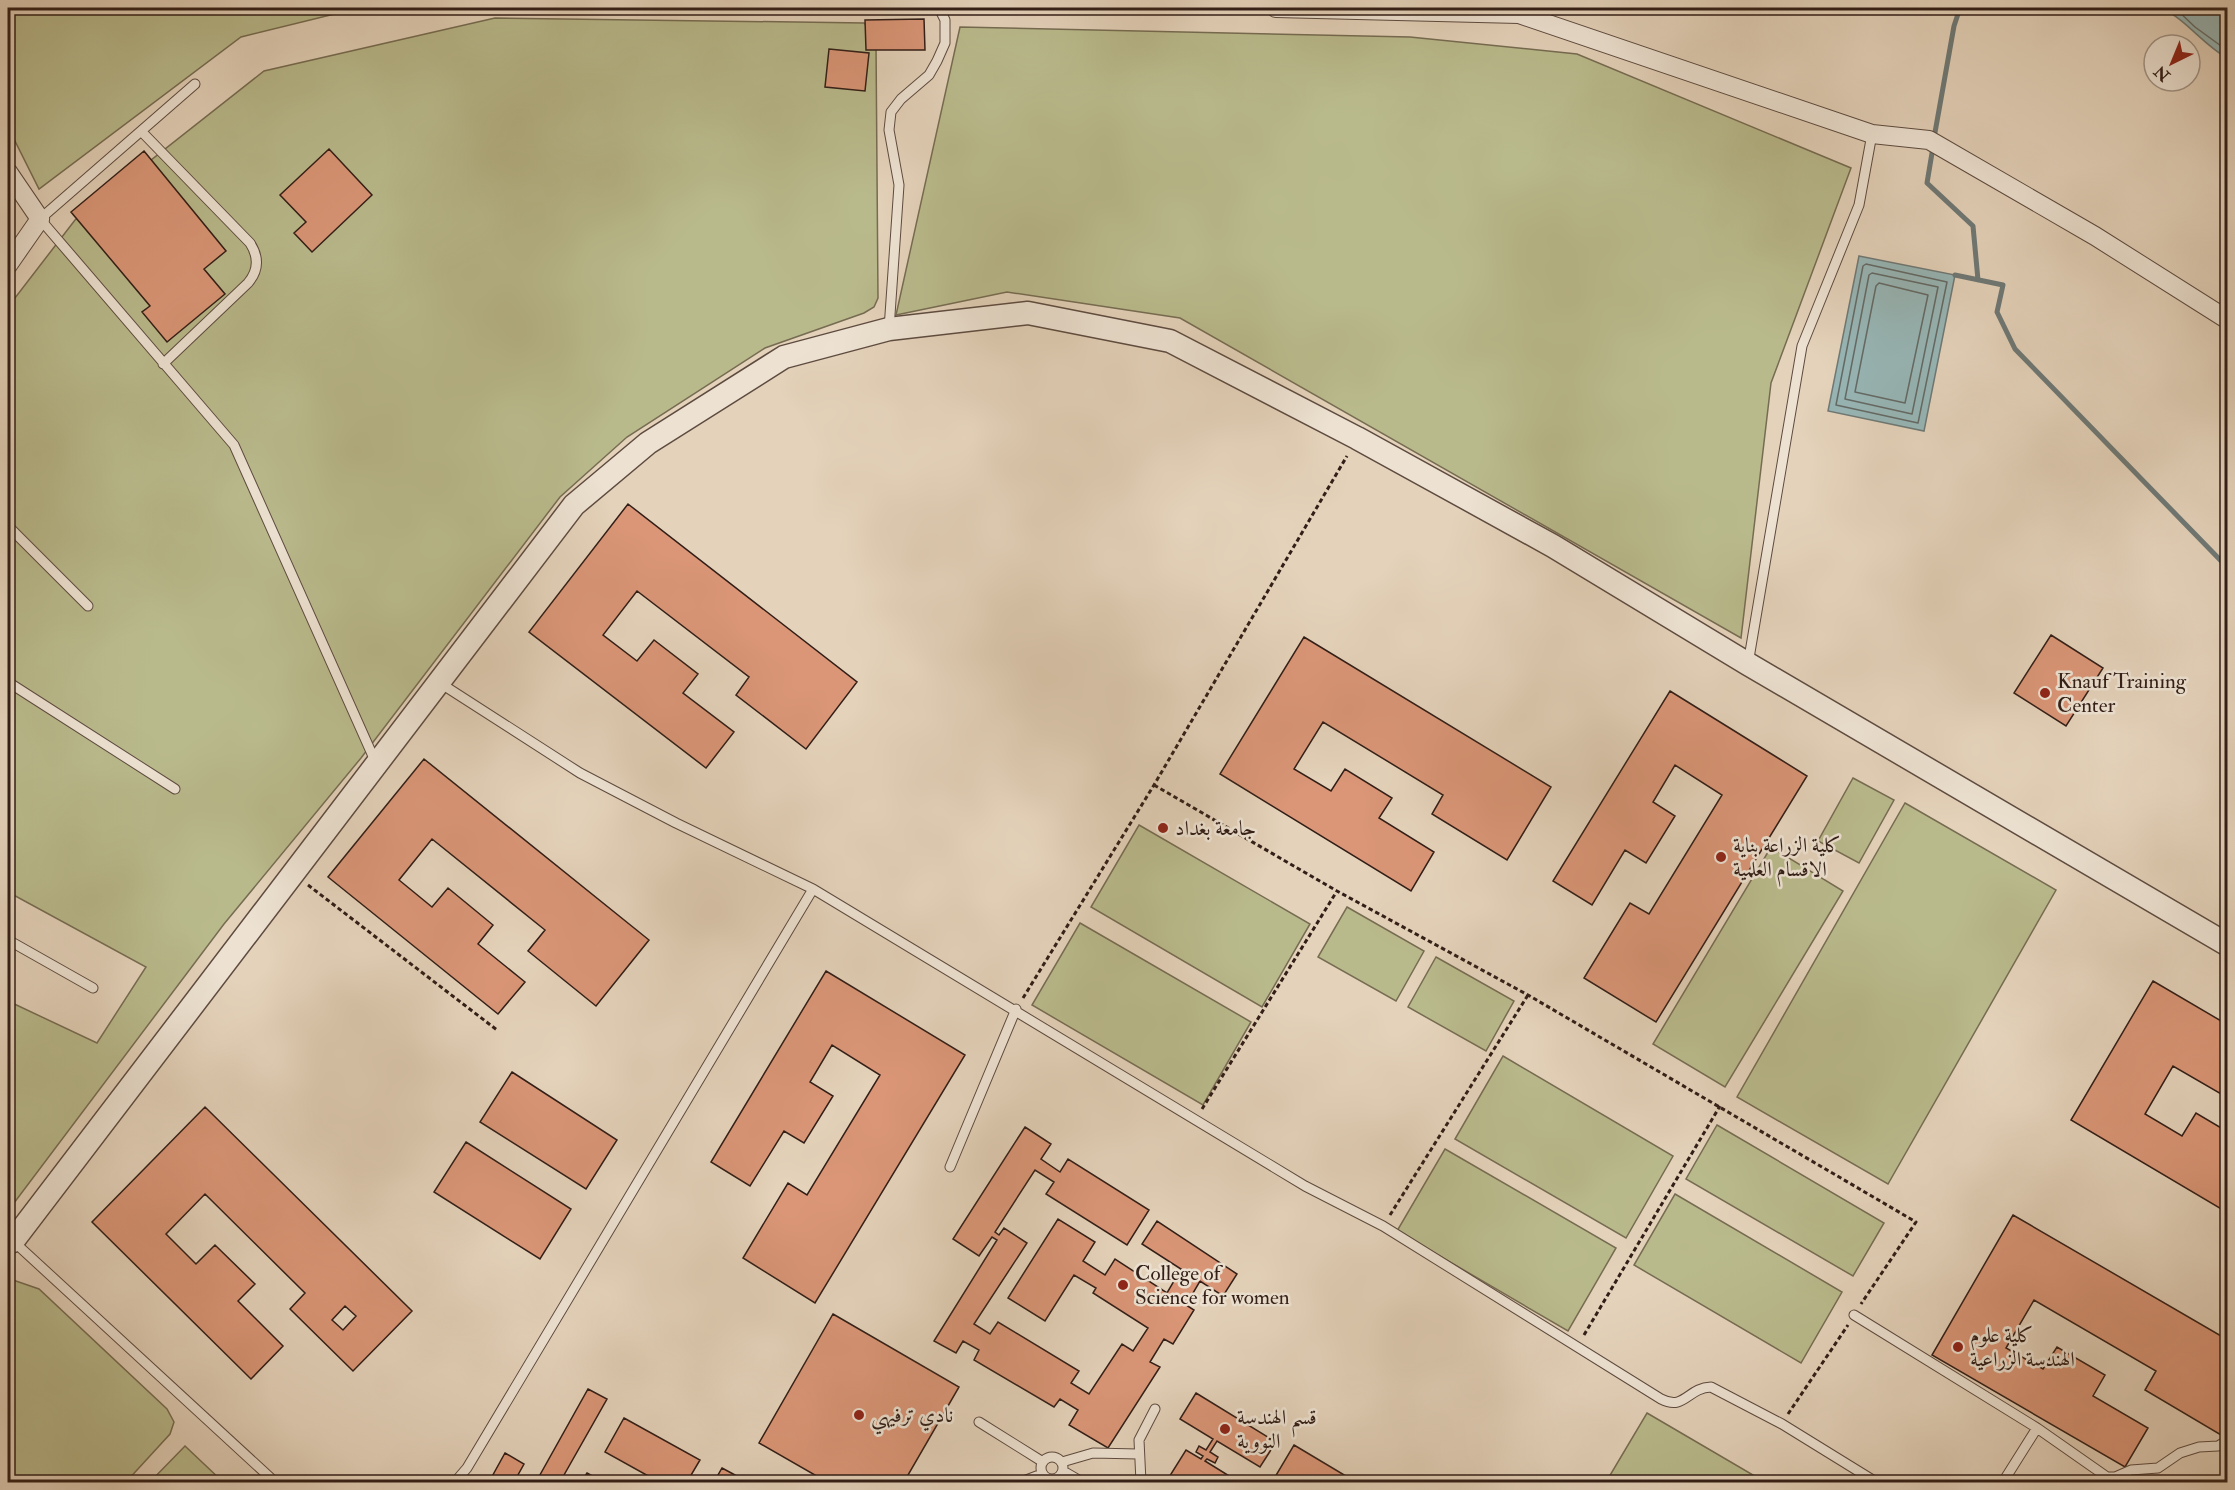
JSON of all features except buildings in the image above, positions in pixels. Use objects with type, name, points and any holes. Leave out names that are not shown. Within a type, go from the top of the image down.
[{"type":"street","points":[[1276,8],[1519,14],[1872,134],[1929,140],[2095,236],[2228,320]]},
{"type":"street","points":[[8,172],[39,219],[8,265]]},
{"type":"street","points":[[9,1241],[440,683],[574,505],[648,443],[784,357],[889,329],[1028,313],[1170,341],[1357,438],[1552,546],[1748,664],[2228,945]]},
{"type":"lane","points":[[889,329],[899,185],[889,130],[891,112],[901,99],[929,75],[937,62],[945,43],[945,20],[939,8]]},
{"type":"lane","points":[[195,84],[39,219],[234,445],[377,765]]},
{"type":"lane","points":[[141,131],[250,243],[257,259],[254,276],[248,283],[163,364]]},
{"type":"lane","points":[[1748,664],[1802,346],[1859,204],[1872,134]]},
{"type":"lane","points":[[8,526],[88,606]]},
{"type":"lane","points":[[8,682],[175,789]]},
{"type":"lane","points":[[440,683],[580,773],[676,823],[813,889],[1196,1118],[1305,1186],[1383,1226],[1576,1347],[1672,1404],[1681,1402],[1699,1388],[1711,1387],[1782,1424],[1876,1482]]},
{"type":"lane","points":[[455,1482],[467,1468],[668,1137],[813,889]]},
{"type":"lane","points":[[8,940],[93,988]]},
{"type":"lane","points":[[950,1167],[1016,1010]]},
{"type":"lane","points":[[9,1241],[275,1482]]},
{"type":"lane","points":[[1854,1315],[2037,1428],[2107,1477],[2115,1477],[2131,1470],[2158,1468],[2180,1453],[2199,1447],[2218,1446],[2228,1440]]},
{"type":"lane","points":[[1142,1482],[1138,1454],[1139,1440],[1155,1409]]},
{"type":"lane","points":[[979,1422],[1043,1462]]},
{"type":"lane","points":[[2003,1482],[2037,1428]]},
{"type":"lane","points":[[1082,1482],[1063,1467],[1056,1458],[1049,1457],[1040,1468],[1042,1474],[1054,1481],[1063,1467],[1093,1453],[1138,1454]]},
{"type":"lane","points":[[1022,1482],[1042,1474]]},
{"type":"path","points":[[1016,1010],[1154,785],[1357,438]]},
{"type":"path","points":[[1154,785],[1337,891],[1528,995],[1916,1222]]},
{"type":"path","points":[[292,872],[497,1030]]},
{"type":"path","points":[[1196,1118],[1337,891]]},
{"type":"path","points":[[1383,1226],[1528,995]]},
{"type":"path","points":[[1576,1347],[1720,1106]]},
{"type":"green space","points":[[8,8],[359,8],[241,37],[39,189],[9,129]]},
{"type":"green space","points":[[495,18],[864,23],[872,31],[876,43],[878,298],[874,307],[864,313],[765,348],[627,437],[560,497],[361,758],[224,924],[8,1211],[8,1001],[97,1043],[146,967],[8,892],[8,307],[75,220],[264,71]]},
{"type":"green space","points":[[960,27],[1410,37],[1577,54],[1851,168],[1771,383],[1741,638],[1180,318],[1007,292],[896,315]]},
{"type":"green space","points":[[1853,778],[1894,800],[1859,863],[1818,841]]},
{"type":"green space","points":[[1905,803],[2056,890],[1888,1184],[1737,1097]]},
{"type":"green space","points":[[1139,825],[1310,924],[1262,1007],[1091,907]]},
{"type":"green space","points":[[1771,847],[1843,891],[1725,1087],[1653,1044]]},
{"type":"green space","points":[[1347,907],[1424,951],[1396,1001],[1318,957]]},
{"type":"green space","points":[[1080,923],[1251,1022],[1203,1105],[1032,1005]]},
{"type":"green space","points":[[1436,957],[1514,1001],[1486,1051],[1408,1007]]},
{"type":"green space","points":[[1503,1056],[1673,1156],[1626,1238],[1455,1139]]},
{"type":"green space","points":[[1717,1125],[1884,1223],[1853,1276],[1686,1179]]},
{"type":"green space","points":[[1445,1149],[1616,1248],[1568,1331],[1397,1231]]},
{"type":"green space","points":[[1675,1194],[1842,1292],[1801,1363],[1634,1265]]},
{"type":"green space","points":[[13,1280],[39,1289],[167,1409],[174,1422],[170,1434],[126,1482],[8,1482],[8,1287]]},
{"type":"green space","points":[[1647,1413],[1765,1482],[1606,1482]]},
{"type":"green space","points":[[185,1446],[223,1482],[150,1482]]},
{"type":"water","points":[[2161,8],[2227,8],[2227,58],[2202,39],[2202,33],[2195,33]]},
{"type":"water","points":[[1859,256],[1955,275],[1924,431],[1828,411]]},
{"type":"waterway","points":[[1934,138],[1954,26],[1960,8]]},
{"type":"waterway","points":[[1933,147],[1927,183],[1973,226],[1978,280]]},
{"type":"waterway","points":[[1955,275],[2003,285],[1997,312],[2015,349],[2228,568]]},
{"type":"place","name":"Knauf Training Center","points":[[2045,693]]},
{"type":"place","name":"جامعة بغداد","points":[[1163,828]]},
{"type":"place","name":"كلية الزراعة بناية الاقسام العلمية","points":[[1721,857]]},
{"type":"place","name":"College of Science for women","points":[[1123,1285]]},
{"type":"place","name":"كلية علوم الهندسة الزراعية","points":[[1958,1347]]},
{"type":"place","name":"نادي ترفيهي","points":[[859,1415]]},
{"type":"place","name":"قسم الهندسة النووية","points":[[1225,1429]]}]
